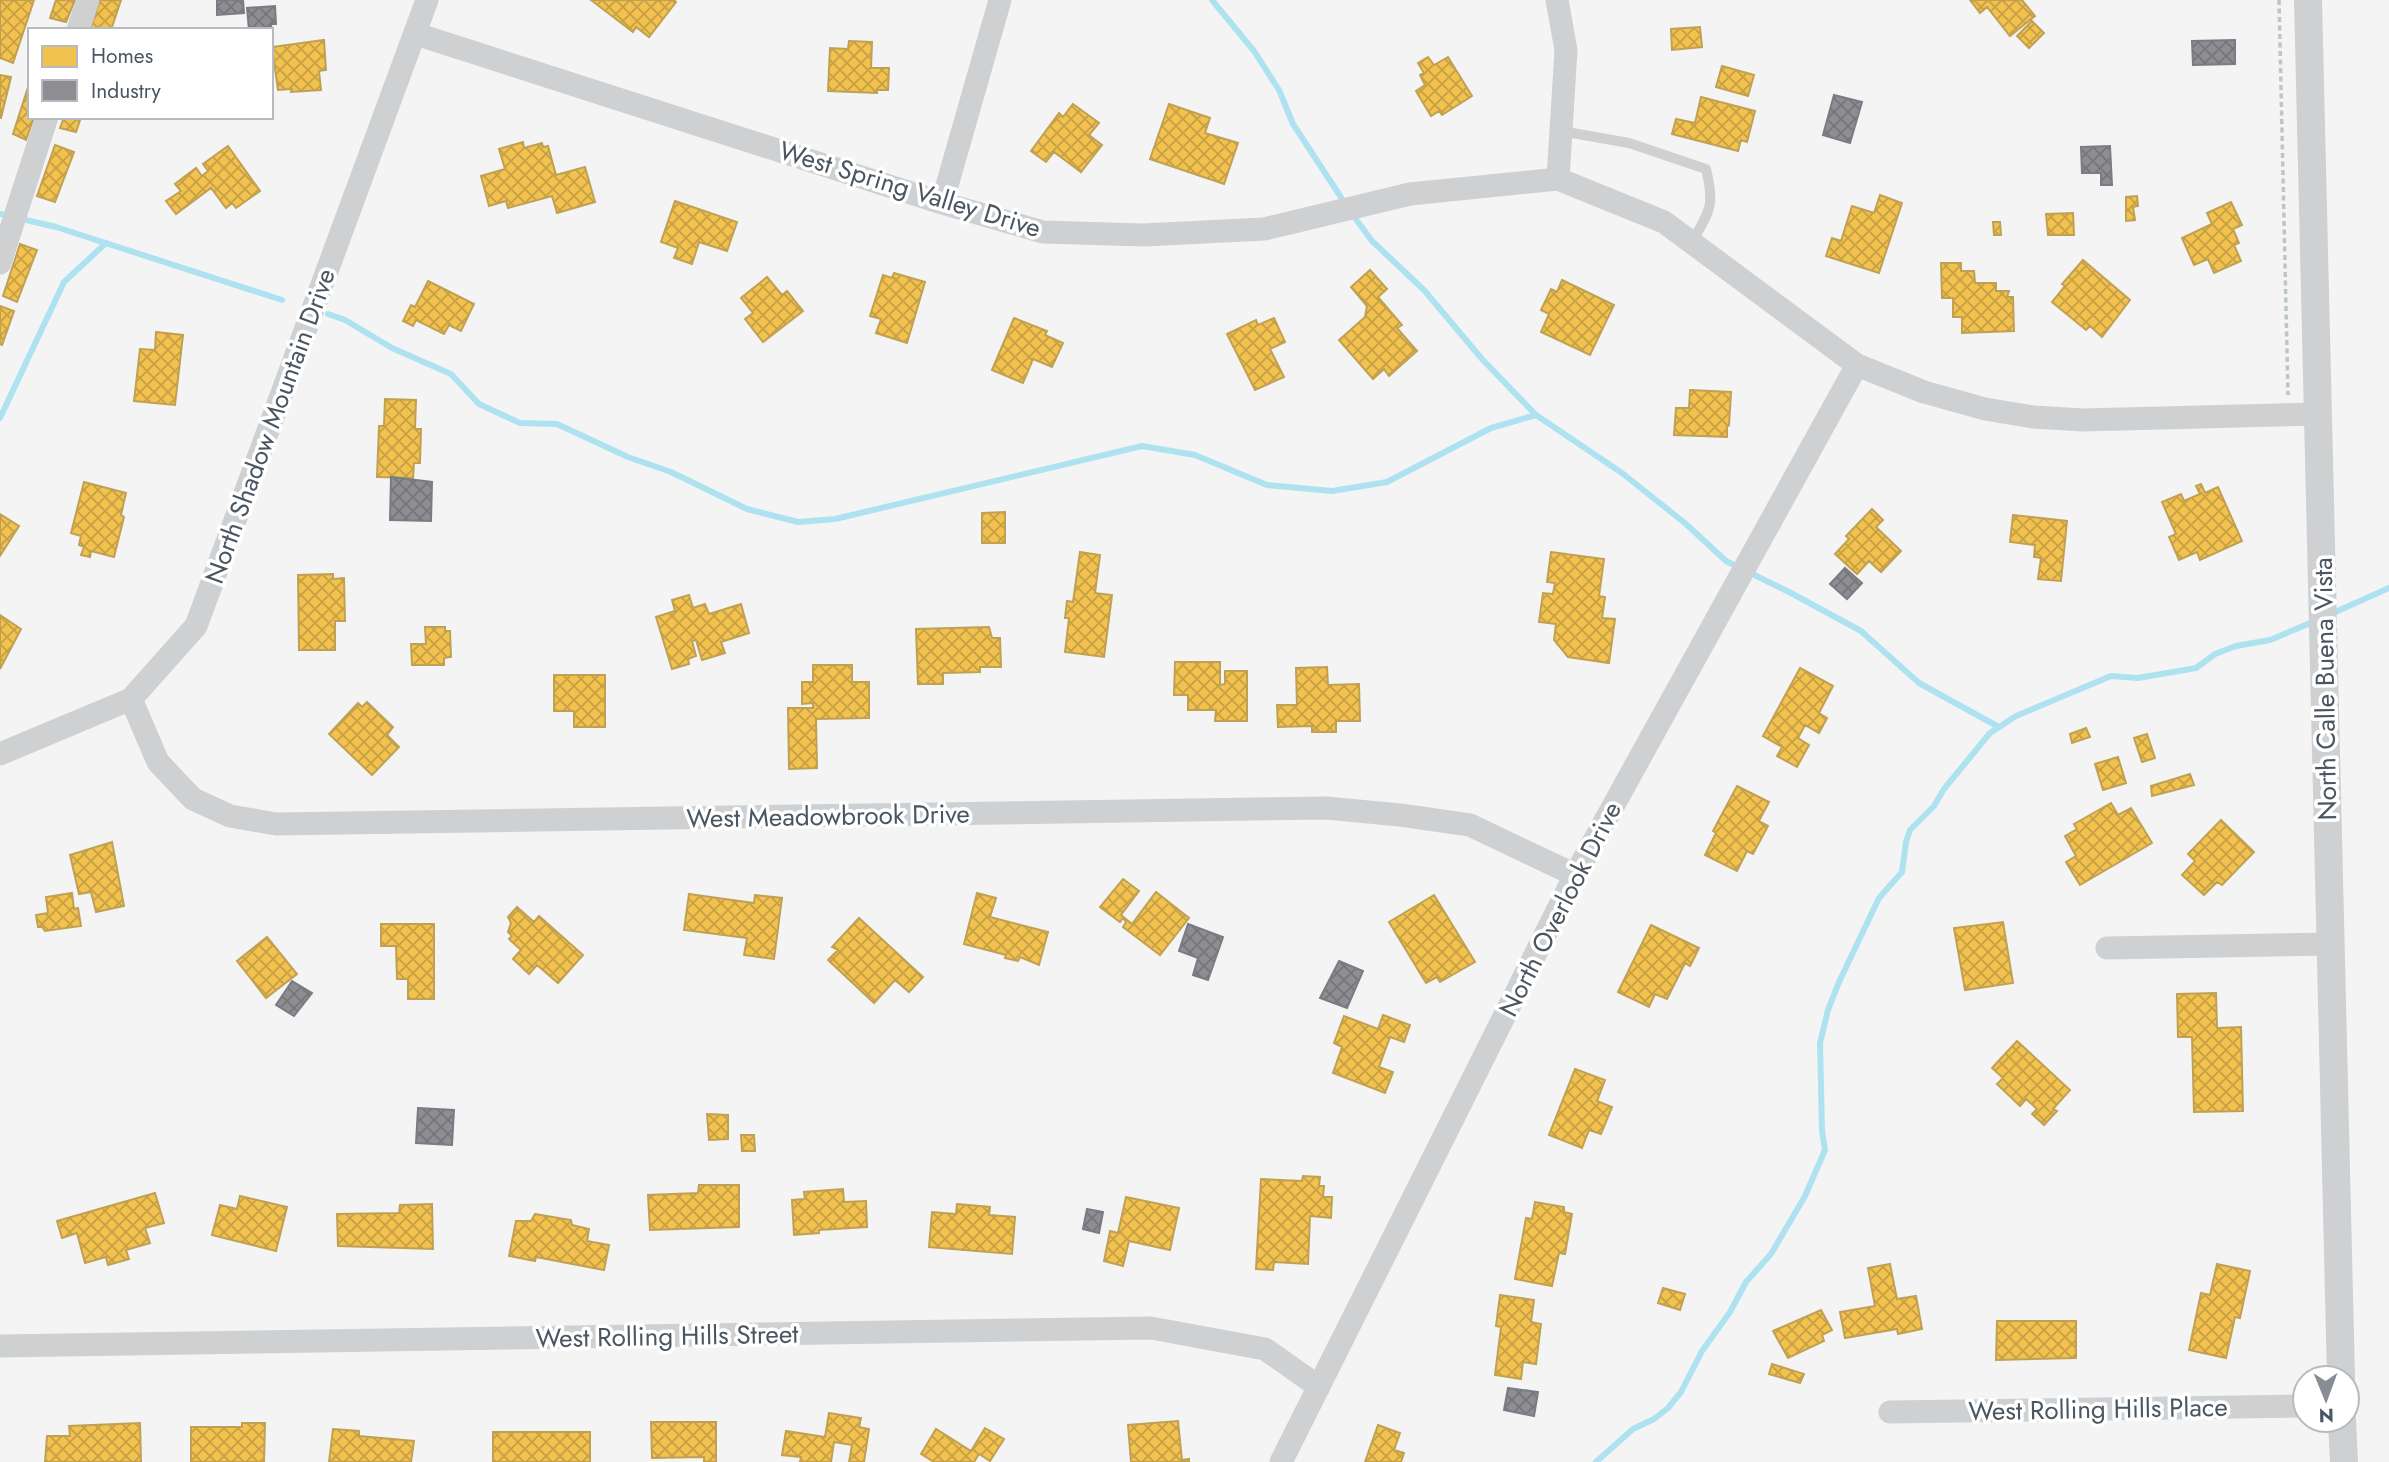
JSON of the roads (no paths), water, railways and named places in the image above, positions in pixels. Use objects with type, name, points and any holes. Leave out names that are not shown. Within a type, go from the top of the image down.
[{"type":"street","points":[[79,28],[88,0]]},
{"type":"street","name":"North Shadow Mountain Drive","points":[[0,754],[131,699],[196,626],[416,34],[426,0]]},
{"type":"street","points":[[942,202],[1000,0]]},
{"type":"street","points":[[1557,0],[1566,50],[1558,179]]},
{"type":"street","name":"North Calle Buena Vista","points":[[2308,0],[2341,1364]]},
{"type":"street","name":"West Spring Valley Drive","points":[[416,34],[1043,232],[1144,235],[1264,229],[1410,194],[1558,179],[1664,222],[1857,365],[1924,391],[1986,409],[2033,417],[2083,420],[2318,415]]},
{"type":"street","points":[[0,263],[46,119]]},
{"type":"street","name":"North Overlook Drive","points":[[1281,1462],[1575,875],[1857,365]]},
{"type":"street","name":"West Meadowbrook Drive","points":[[131,699],[158,762],[193,799],[230,816],[276,824],[1326,808],[1470,825],[1575,875]]},
{"type":"street","points":[[2107,948],[2331,944]]},
{"type":"street","name":"West Rolling Hills Street","points":[[0,1346],[1151,1328],[1265,1349],[1319,1387]]},
{"type":"street","name":"West Rolling Hills Place","points":[[1890,1412],[2291,1406]]},
{"type":"street","points":[[2343,1434],[2344,1462]]},
{"type":"lane","points":[[1561,131],[1629,143],[1706,169],[1711,209],[1692,242]]},
{"type":"waterway","points":[[1212,0],[1254,51],[1279,90],[1293,124],[1346,205]]},
{"type":"waterway","points":[[0,214],[56,227],[282,300]]},
{"type":"waterway","points":[[1352,214],[1372,241],[1424,290],[1482,359],[1536,415],[1622,473],[1686,524],[1726,561],[1861,631],[1919,683],[1997,726]]},
{"type":"waterway","points":[[0,418],[64,282],[106,243]]},
{"type":"waterway","points":[[328,314],[345,320],[392,348],[451,374],[479,404],[520,423],[557,424],[628,457],[671,472],[747,509],[798,522],[835,519],[1142,446],[1195,455],[1267,485],[1332,491],[1387,482],[1491,428],[1536,415]]},
{"type":"waterway","points":[[2331,614],[2389,588]]},
{"type":"waterway","points":[[1596,1462],[1633,1429],[1654,1419],[1668,1408],[1681,1392],[1702,1351],[1730,1312],[1746,1282],[1771,1254],[1805,1196],[1825,1150],[1822,1131],[1820,1043],[1828,1010],[1839,982],[1879,898],[1902,872],[1910,830],[1934,806],[1944,789],[1990,733],[2016,716],[2111,676],[2138,678],[2196,668],[2215,654],[2236,646],[2270,640],[2315,621]]}]
